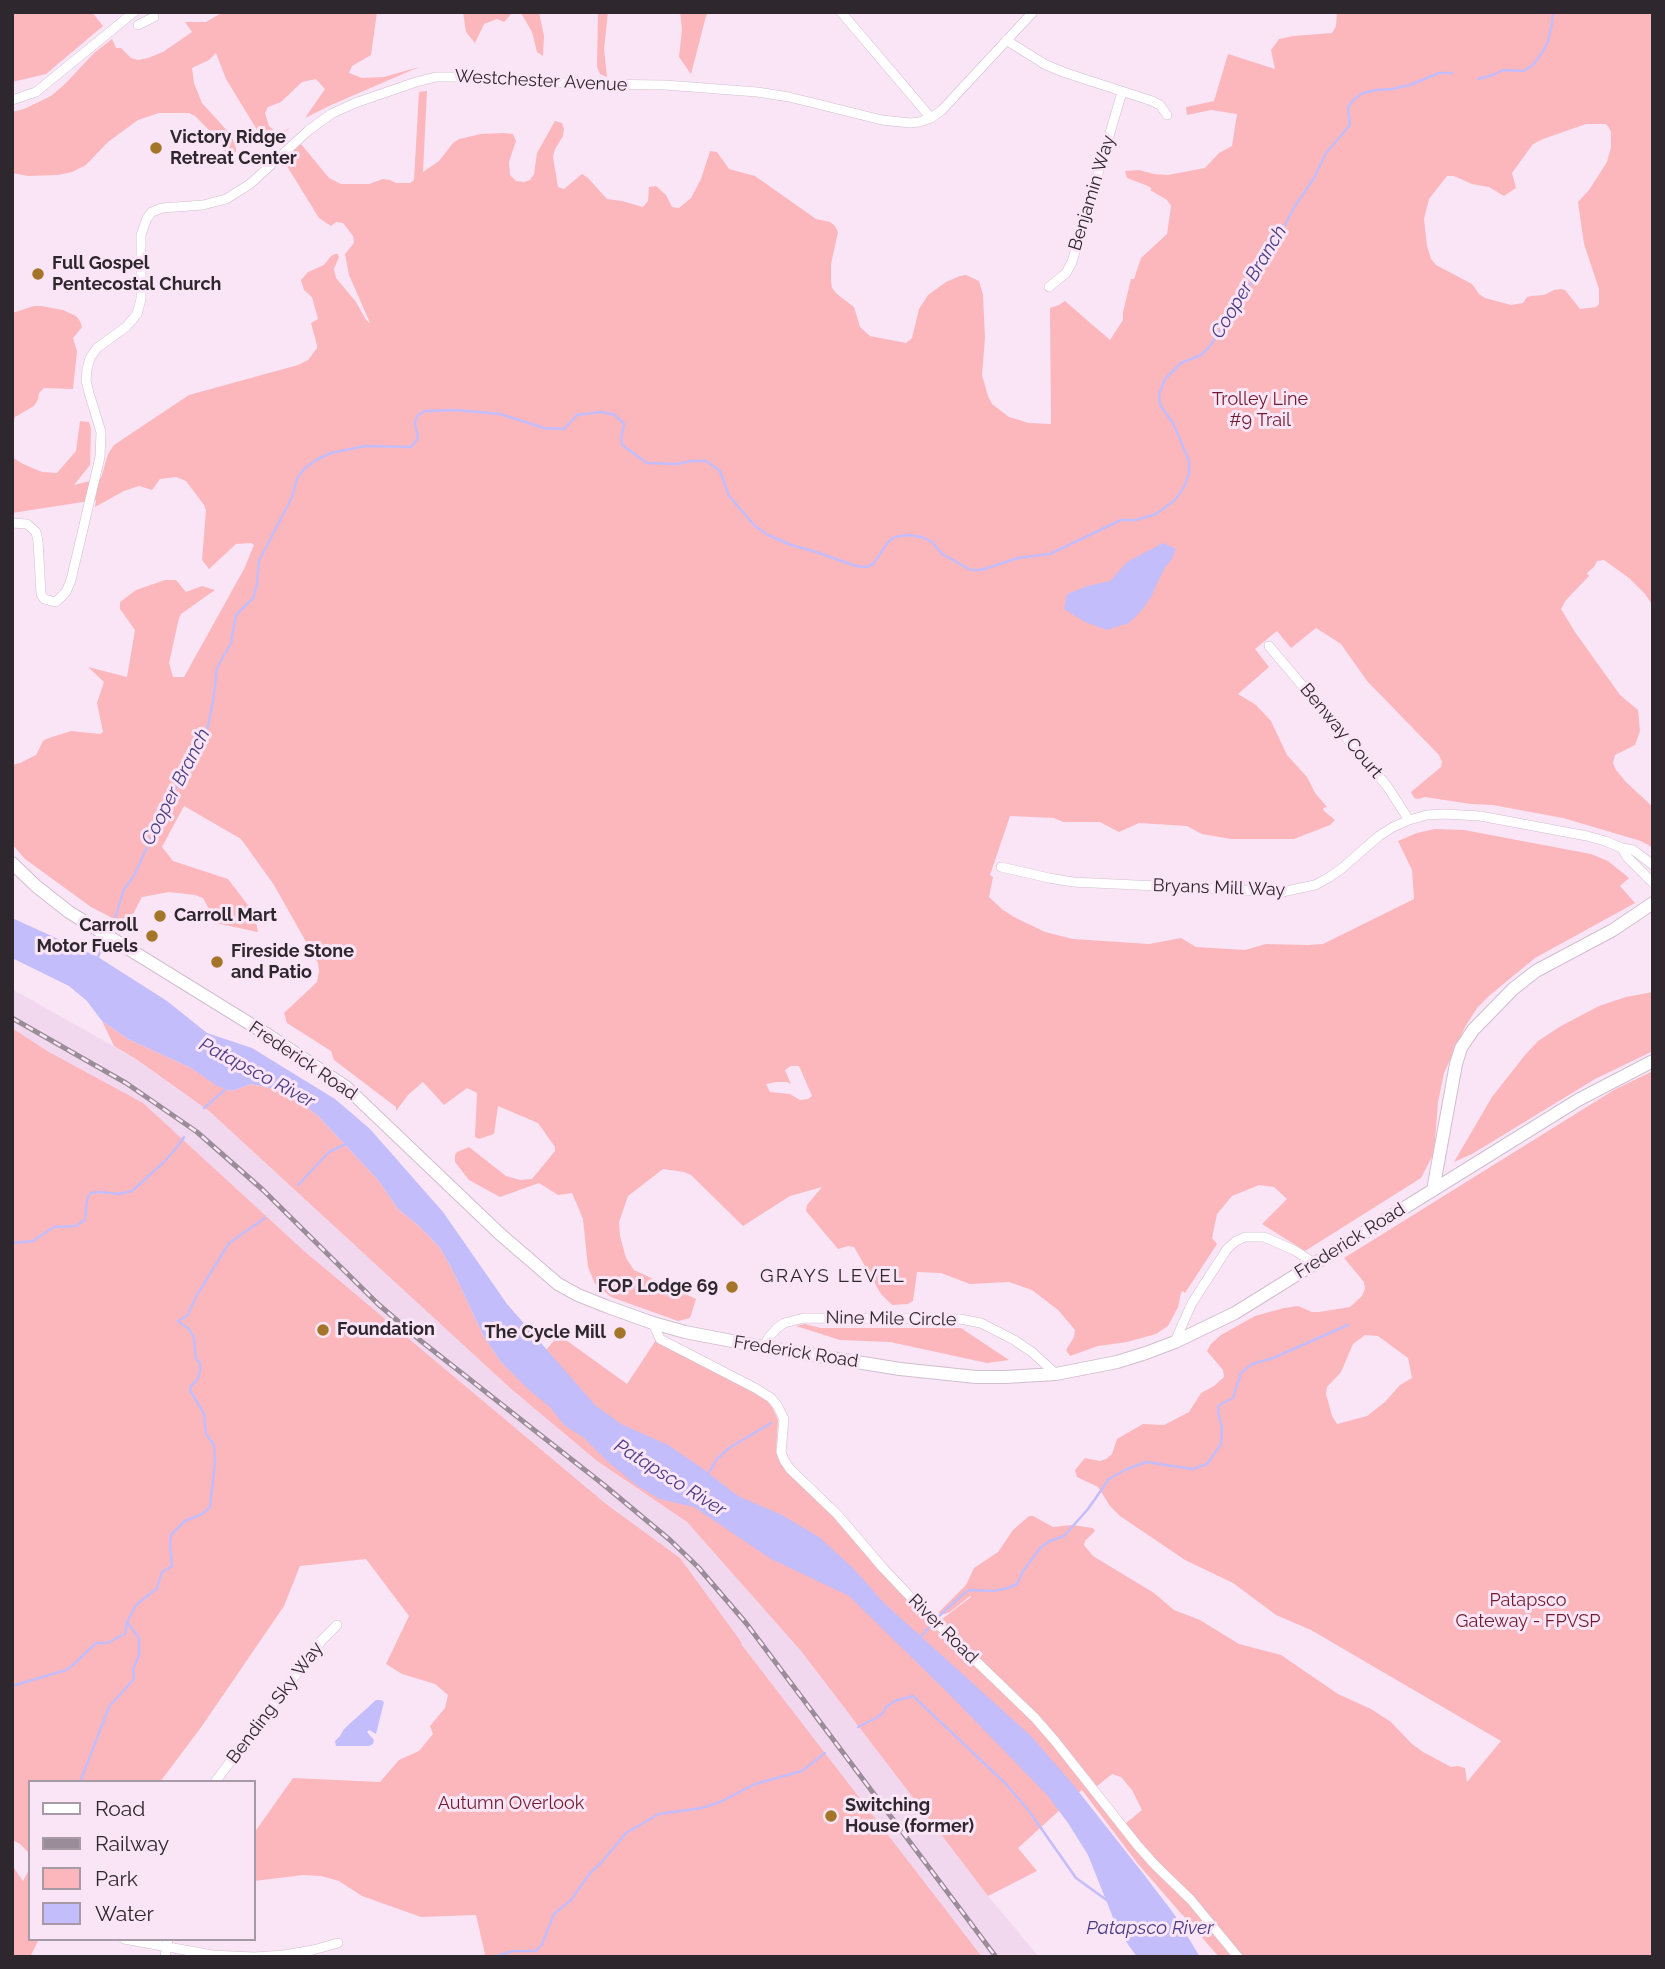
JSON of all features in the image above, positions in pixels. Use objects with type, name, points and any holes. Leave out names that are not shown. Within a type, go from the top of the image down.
[{"type":"main road","name":"Frederick Road","points":[[12,863],[69,912],[268,1035],[346,1087],[500,1234],[558,1284],[578,1295],[653,1323],[720,1340],[900,1369],[1005,1377],[1056,1374],[1117,1362],[1175,1342],[1235,1313],[1578,1100],[1653,1060]]},
{"type":"main road","points":[[1433,1190],[1456,1064],[1461,1048],[1473,1030],[1513,989],[1536,971],[1613,930],[1653,904]]},
{"type":"street","points":[[12,100],[36,92],[134,12]]},
{"type":"street","points":[[138,25],[153,15],[164,12]]},
{"type":"street","points":[[841,12],[931,118],[942,110],[1033,12]]},
{"type":"street","points":[[1006,40],[1045,65],[1152,101],[1160,105],[1167,115]]},
{"type":"street","name":"Westchester Avenue","points":[[12,523],[27,524],[36,533],[41,594],[44,599],[56,602],[66,592],[71,580],[102,440],[86,380],[87,369],[97,348],[127,327],[137,314],[141,299],[141,235],[147,218],[152,212],[162,208],[203,205],[226,199],[250,184],[319,122],[355,103],[436,77],[477,77],[757,92],[789,97],[882,120],[910,123],[931,118]]},
{"type":"street","name":"Benjamin Way","points":[[1049,287],[1066,273],[1072,261],[1122,92]]},
{"type":"street","name":"Benway Court","points":[[1269,646],[1387,786],[1409,820]]},
{"type":"street","name":"Bryans Mill Way","points":[[1001,867],[1073,882],[1282,892],[1315,885],[1328,878],[1380,836],[1409,820],[1444,814],[1480,816],[1587,836],[1639,853],[1653,865]]},
{"type":"street","points":[[1622,848],[1653,883]]},
{"type":"street","points":[[1175,1342],[1192,1303],[1227,1249],[1236,1241],[1245,1237],[1264,1237],[1294,1250],[1314,1264]]},
{"type":"street","name":"Nine Mile Circle","points":[[763,1348],[777,1328],[784,1323],[804,1318],[960,1319],[981,1322],[1014,1340],[1056,1374]]},
{"type":"street","name":"River Road","points":[[653,1323],[660,1339],[771,1398],[783,1419],[781,1452],[790,1469],[837,1514],[918,1605],[1035,1718],[1138,1846],[1191,1900],[1238,1957]]},
{"type":"street","name":"Bending Sky Way","points":[[216,1780],[321,1640],[337,1625]]},
{"type":"street","points":[[134,1941],[212,1955],[254,1957],[284,1955],[338,1943]]},
{"type":"shaded area","points":[[12,989],[136,1059],[209,1111],[510,1388],[597,1461],[687,1522],[801,1651],[988,1896],[1039,1957],[973,1957],[726,1658],[742,1642],[552,1464],[340,1297],[152,1119],[12,1028]]},
{"type":"green space","points":[[12,12],[92,12],[103,26],[46,74],[12,82]]},
{"type":"green space","points":[[223,12],[377,12],[371,55],[352,66],[349,73],[362,78],[384,77],[419,67],[305,118],[325,89],[316,79],[302,82],[281,102],[268,107],[265,113],[269,126],[279,135],[291,127],[271,145],[265,143],[226,79],[216,53],[209,60],[192,68],[194,83],[202,103],[231,135],[236,155],[229,155],[195,116],[189,113],[159,113],[138,120],[108,142],[86,165],[72,172],[28,176],[12,173],[12,112],[51,96],[112,39],[116,48],[121,48],[131,58],[148,58],[163,52],[192,32],[185,22],[206,22]]},
{"type":"green space","points":[[463,12],[513,12],[504,22],[497,19],[484,24],[475,43],[466,32]]},
{"type":"green space","points":[[517,12],[539,12],[544,36],[543,56],[537,52],[532,32],[521,13]]},
{"type":"green space","points":[[598,12],[608,12],[604,49],[607,77],[600,74],[597,67]]},
{"type":"green space","points":[[680,12],[709,12],[691,74],[679,57],[682,30]]},
{"type":"green space","name":"Trolley Line #9 Trail","points":[[1337,12],[1653,12],[1653,606],[1629,578],[1604,560],[1597,561],[1587,573],[1589,576],[1561,609],[1620,695],[1638,710],[1640,731],[1635,745],[1615,755],[1613,763],[1626,782],[1653,807],[1653,848],[1641,841],[1563,818],[1493,805],[1414,798],[1411,792],[1441,767],[1439,755],[1367,681],[1341,644],[1316,628],[1291,648],[1277,631],[1255,649],[1269,667],[1238,694],[1256,705],[1271,721],[1287,755],[1307,777],[1315,793],[1327,807],[1323,808],[1324,811],[1335,820],[1330,825],[1294,839],[1231,839],[1202,834],[1187,826],[1139,823],[1119,832],[1100,822],[1063,822],[1054,818],[1010,816],[990,875],[993,877],[989,897],[1014,917],[1045,932],[1073,939],[1149,944],[1181,938],[1196,947],[1245,950],[1266,944],[1323,944],[1414,899],[1412,870],[1398,841],[1435,829],[1464,830],[1591,854],[1608,861],[1629,878],[1620,886],[1635,903],[1535,958],[1477,1008],[1444,1073],[1438,1102],[1434,1153],[1421,1178],[1305,1251],[1262,1224],[1287,1199],[1274,1187],[1259,1185],[1232,1196],[1217,1214],[1212,1238],[1217,1244],[1185,1293],[1181,1293],[1178,1307],[1168,1326],[1156,1334],[1098,1346],[1070,1356],[1066,1350],[1075,1330],[1058,1310],[1032,1290],[1009,1282],[970,1284],[941,1273],[917,1272],[913,1301],[892,1305],[881,1294],[854,1247],[838,1249],[806,1211],[807,1205],[822,1187],[790,1196],[743,1226],[691,1175],[663,1169],[628,1196],[619,1222],[620,1236],[626,1258],[634,1270],[696,1299],[690,1318],[678,1321],[611,1297],[595,1284],[588,1267],[583,1219],[572,1193],[558,1195],[539,1183],[500,1197],[469,1180],[455,1162],[457,1152],[469,1147],[506,1176],[520,1180],[532,1179],[555,1151],[538,1123],[498,1106],[494,1134],[479,1139],[475,1137],[477,1093],[467,1088],[444,1105],[423,1082],[408,1095],[396,1111],[396,1107],[334,1060],[331,1051],[287,1023],[284,1013],[317,982],[318,963],[274,885],[241,839],[184,806],[162,847],[173,861],[228,879],[254,913],[258,932],[216,922],[203,898],[169,892],[142,897],[133,914],[120,922],[91,907],[25,859],[12,844],[12,765],[36,755],[46,739],[71,731],[103,732],[97,703],[104,682],[88,667],[127,677],[135,630],[120,609],[120,602],[136,590],[165,580],[176,580],[186,592],[202,586],[215,590],[179,618],[169,663],[173,677],[184,677],[244,569],[254,545],[236,544],[209,569],[202,560],[206,510],[186,481],[176,477],[160,479],[152,490],[139,486],[124,491],[95,507],[96,500],[12,513],[12,457],[42,472],[57,473],[76,451],[80,421],[89,422],[90,465],[74,485],[101,478],[108,454],[114,445],[189,395],[308,360],[317,348],[311,323],[318,319],[312,297],[304,290],[301,280],[308,272],[324,265],[335,254],[339,257],[334,269],[336,278],[370,323],[349,275],[345,254],[354,243],[353,236],[343,223],[336,222],[331,226],[319,218],[282,158],[301,144],[329,178],[341,184],[369,184],[383,179],[410,183],[414,180],[419,92],[427,91],[423,172],[439,161],[459,139],[504,133],[513,134],[516,141],[509,162],[510,175],[516,181],[530,180],[534,174],[537,153],[555,121],[562,123],[564,129],[553,157],[558,187],[564,189],[582,174],[607,199],[643,207],[648,201],[649,187],[656,186],[666,195],[672,207],[679,208],[691,198],[701,179],[710,151],[717,152],[729,169],[755,176],[816,219],[835,226],[838,232],[831,264],[832,288],[854,307],[860,327],[870,336],[906,343],[912,338],[919,309],[928,295],[960,276],[966,275],[979,281],[983,295],[985,338],[982,375],[992,404],[1009,417],[1029,423],[1051,424],[1050,308],[1065,301],[1110,340],[1123,320],[1131,279],[1134,279],[1141,258],[1167,234],[1171,206],[1167,200],[1148,186],[1127,178],[1125,171],[1139,170],[1168,175],[1205,168],[1219,153],[1232,146],[1237,114],[1211,110],[1187,115],[1186,107],[1214,101],[1228,54],[1275,69],[1271,50],[1279,39],[1332,33],[1336,26]],"holes":[[[1586,124],[1605,124],[1611,132],[1607,162],[1578,202],[1584,244],[1599,289],[1599,304],[1596,307],[1580,309],[1565,290],[1561,289],[1527,297],[1523,303],[1511,305],[1485,298],[1472,284],[1436,265],[1427,246],[1424,219],[1429,199],[1447,176],[1489,187],[1504,196],[1516,188],[1512,173],[1533,144]],[[791,1066],[799,1066],[812,1096],[808,1099],[800,1100],[790,1094],[770,1092],[766,1084],[791,1084],[785,1070]]]},
{"type":"green space","points":[[34,306],[63,310],[80,321],[82,327],[73,338],[77,351],[73,389],[44,388],[34,406],[15,417],[12,427],[12,313]]},
{"type":"green space","points":[[1653,992],[1653,1051],[1595,1079],[1472,1154],[1454,1162],[1492,1097],[1538,1041],[1599,1006]]},
{"type":"green space","name":"Patapsco Gateway - FPVSP","points":[[102,1021],[128,1039],[191,1068],[218,1086],[232,1091],[251,1084],[270,1088],[300,1102],[318,1116],[378,1180],[398,1209],[440,1248],[484,1337],[501,1362],[520,1380],[559,1335],[627,1384],[656,1340],[767,1401],[778,1420],[776,1452],[780,1462],[933,1626],[971,1597],[950,1612],[938,1613],[966,1585],[974,1568],[998,1552],[1013,1530],[1029,1516],[1053,1527],[1072,1525],[1093,1528],[1095,1531],[1084,1545],[1093,1556],[1154,1593],[1174,1610],[1200,1620],[1239,1644],[1281,1655],[1338,1694],[1371,1709],[1391,1722],[1423,1752],[1451,1767],[1465,1768],[1467,1782],[1501,1741],[1311,1630],[1276,1615],[1233,1583],[1185,1560],[1120,1516],[1098,1487],[1077,1477],[1075,1470],[1085,1458],[1100,1461],[1106,1459],[1112,1454],[1117,1439],[1143,1424],[1164,1425],[1189,1412],[1201,1393],[1224,1377],[1223,1370],[1207,1351],[1221,1335],[1255,1316],[1284,1308],[1298,1306],[1319,1312],[1350,1307],[1362,1296],[1365,1289],[1364,1282],[1344,1258],[1614,1090],[1653,1071],[1653,1957],[1219,1957],[1138,1864],[1082,1790],[1018,1848],[1037,1871],[988,1896],[801,1651],[687,1522],[597,1461],[510,1388],[209,1111],[114,1046]],"holes":[[[1365,1335],[1378,1336],[1408,1358],[1412,1378],[1400,1385],[1385,1402],[1367,1416],[1337,1424],[1326,1394],[1327,1387],[1341,1372],[1353,1344]],[[1112,1774],[1121,1777],[1132,1790],[1142,1810],[1125,1824],[1096,1787]]]},
{"type":"green space","name":"Autumn Overlook","points":[[12,1028],[49,1052],[143,1103],[304,1251],[606,1504],[680,1558],[741,1644],[982,1957],[481,1957],[485,1954],[476,1915],[421,1917],[362,1896],[339,1881],[321,1876],[303,1875],[256,1881],[256,1830],[293,1778],[380,1782],[399,1760],[419,1751],[433,1734],[430,1726],[445,1708],[448,1695],[435,1684],[402,1674],[386,1664],[409,1616],[366,1559],[300,1566],[284,1606],[162,1780],[28,1780],[28,1852],[12,1840]]},
{"type":"green space","points":[[805,1324],[821,1328],[961,1328],[1009,1360],[987,1363],[890,1342],[840,1340],[796,1326]]},
{"type":"green space","points":[[12,1865],[23,1881],[28,1872],[28,1941],[38,1941],[30,1957],[12,1957]]},
{"type":"water","points":[[1163,543],[1176,549],[1172,559],[1164,569],[1151,597],[1129,623],[1107,630],[1085,622],[1064,609],[1067,594],[1110,581],[1127,562]]},
{"type":"water","name":"Patapsco River","points":[[12,918],[98,957],[167,1001],[207,1033],[252,1048],[335,1099],[370,1129],[443,1212],[507,1304],[595,1405],[621,1424],[668,1445],[738,1496],[782,1515],[819,1537],[854,1569],[884,1603],[1031,1736],[1142,1872],[1174,1914],[1200,1957],[1137,1957],[1114,1920],[1088,1855],[1047,1795],[849,1596],[771,1559],[694,1507],[659,1499],[636,1485],[584,1438],[563,1424],[550,1407],[501,1362],[484,1337],[440,1248],[398,1209],[378,1180],[318,1116],[300,1102],[270,1088],[251,1084],[232,1091],[217,1086],[191,1068],[128,1039],[102,1021],[87,1001],[69,986],[12,958]]},
{"type":"water","points":[[376,1700],[384,1702],[376,1734],[369,1730],[367,1732],[374,1740],[373,1744],[336,1746],[335,1741],[344,1729]]},
{"type":"waterway","name":"Cooper Branch","points":[[1478,79],[1503,70],[1524,71],[1533,65],[1548,41],[1553,12]]},
{"type":"waterway","name":"Cooper Branch","points":[[114,922],[124,889],[134,876],[169,798],[198,752],[208,726],[217,668],[231,643],[236,615],[253,598],[259,561],[292,497],[297,479],[304,469],[316,460],[331,453],[365,446],[411,447],[418,438],[415,423],[417,416],[425,411],[455,410],[500,414],[544,428],[564,429],[577,415],[602,412],[615,415],[624,424],[622,445],[647,463],[706,461],[720,471],[729,496],[755,526],[791,545],[856,566],[866,567],[873,564],[889,541],[908,535],[932,542],[942,554],[971,570],[981,570],[1018,558],[1050,554],[1121,520],[1136,520],[1156,514],[1175,500],[1189,474],[1189,461],[1173,423],[1160,405],[1159,395],[1165,379],[1181,363],[1201,355],[1209,347],[1263,265],[1326,153],[1350,125],[1348,108],[1353,100],[1363,93],[1410,85],[1439,73],[1452,73]]},
{"type":"waterway","name":"Cooper Branch","points":[[97,959],[101,950]]},
{"type":"waterway","points":[[204,1108],[228,1087]]},
{"type":"waterway","points":[[12,1243],[33,1241],[54,1227],[76,1226],[85,1220],[87,1199],[91,1193],[119,1194],[132,1191],[163,1163],[184,1137]]},
{"type":"waterway","points":[[298,1185],[329,1152],[348,1143]]},
{"type":"waterway","points":[[12,1686],[66,1670],[96,1643],[107,1643],[125,1634],[127,1622],[136,1605],[157,1588],[162,1572],[172,1566],[171,1535],[185,1521],[202,1514],[210,1507],[214,1445],[206,1434],[204,1414],[190,1390],[200,1372],[200,1363],[196,1359],[194,1338],[189,1329],[178,1321],[187,1316],[229,1243],[265,1218]]},
{"type":"waterway","points":[[938,1617],[969,1590],[993,1591],[1017,1584],[1041,1547],[1064,1536],[1088,1509],[1109,1479],[1146,1462],[1193,1469],[1207,1464],[1221,1444],[1219,1405],[1233,1398],[1241,1373],[1252,1364],[1273,1358],[1348,1325]]},
{"type":"waterway","points":[[707,1475],[717,1459],[729,1448],[771,1423]]},
{"type":"waterway","points":[[81,1780],[109,1707],[134,1679],[133,1669],[139,1656],[139,1638],[127,1622]]},
{"type":"waterway","points":[[919,1639],[930,1626]]},
{"type":"waterway","points":[[858,1727],[876,1718],[895,1701],[913,1696],[1006,1784],[1029,1811],[1076,1878],[1108,1901]]},
{"type":"waterway","points":[[494,1957],[513,1951],[536,1951],[542,1944],[554,1914],[571,1900],[590,1873],[626,1833],[659,1814],[702,1808],[755,1784],[802,1771],[825,1753]]},
{"type":"railway","points":[[12,1018],[126,1083],[197,1132],[263,1190],[378,1304],[670,1540],[698,1567],[746,1623],[996,1957]]},
{"type":"place","name":"Victory Ridge Retreat Center","points":[[156,148]]},
{"type":"place","name":"Full Gospel Pentecostal Church","points":[[38,274]]},
{"type":"place","name":"Carroll Mart","points":[[160,916]]},
{"type":"place","name":"Carroll Motor Fuels","points":[[152,936]]},
{"type":"place","name":"Fireside Stone and Patio","points":[[217,962]]},
{"type":"place","name":"FOP Lodge 69","points":[[732,1287]]},
{"type":"place","name":"Foundation","points":[[323,1330]]},
{"type":"place","name":"The Cycle Mill","points":[[620,1333]]},
{"type":"place","name":"Switching House (former)","points":[[831,1816]]},
{"type":"district","name":"GRAYS LEVEL","points":[[833,1276]]}]
